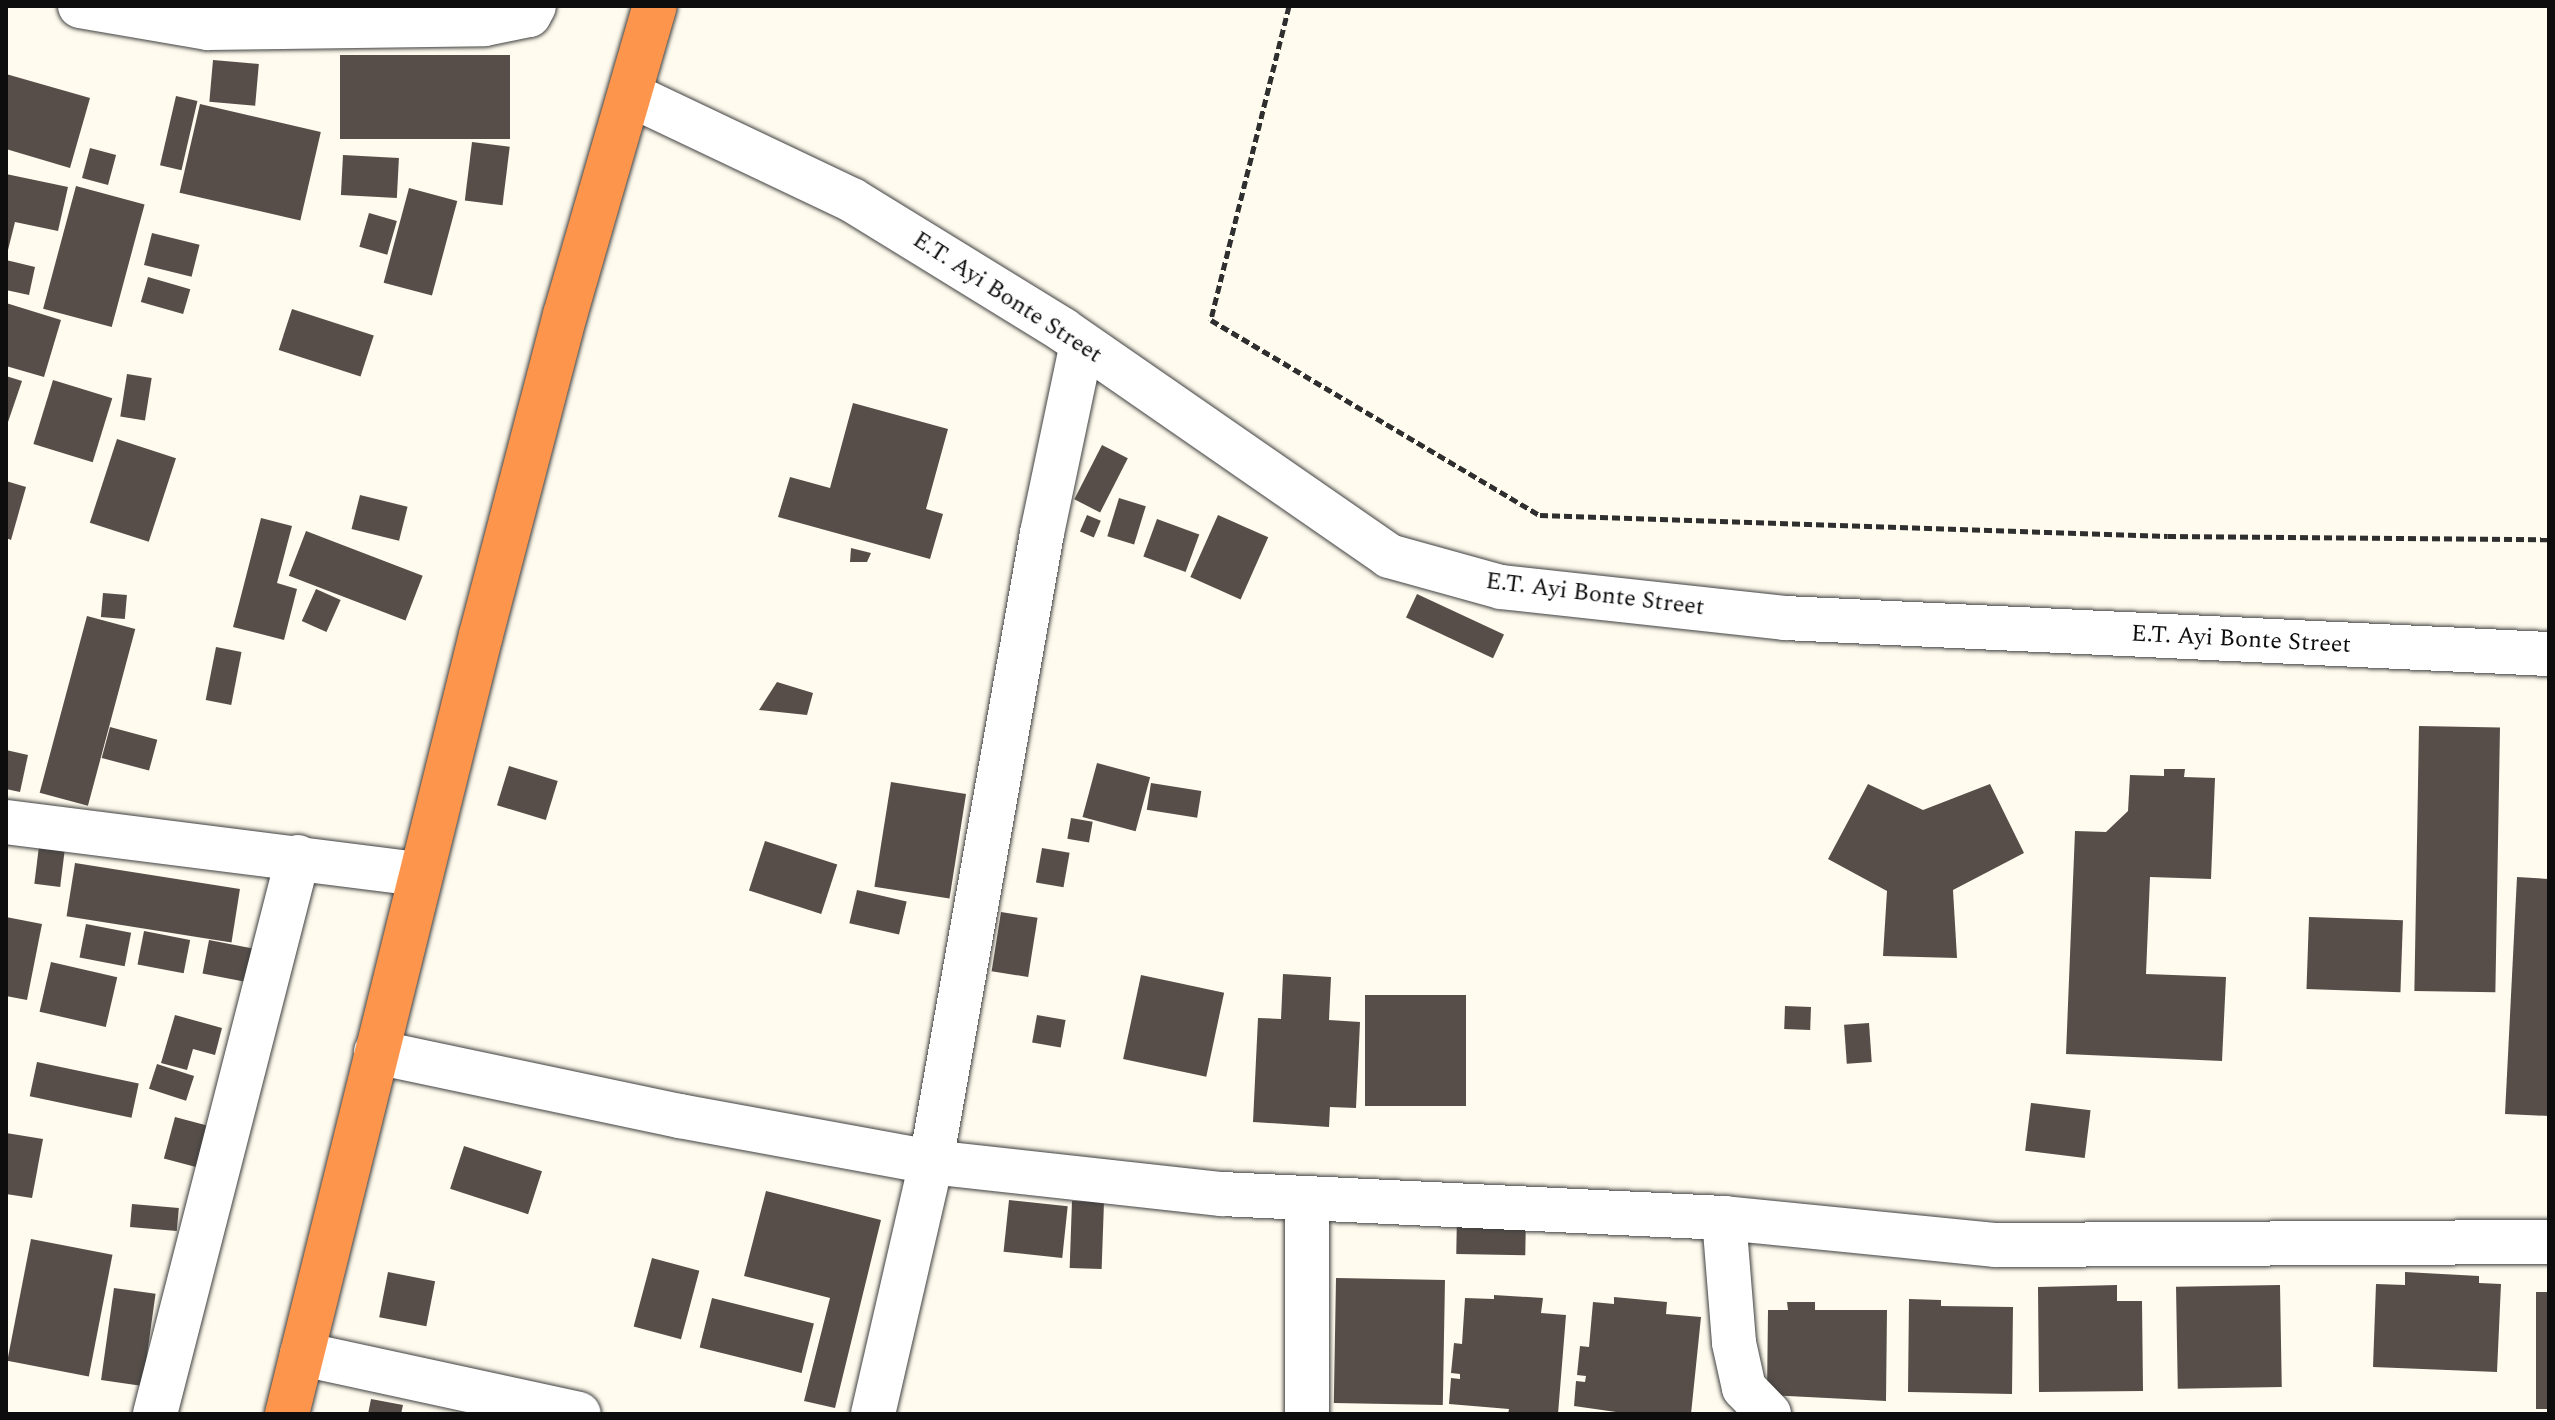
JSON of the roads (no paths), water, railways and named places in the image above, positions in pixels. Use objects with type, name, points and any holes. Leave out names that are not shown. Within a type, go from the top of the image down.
[{"type":"highway","points":[[287,1414],[420,874],[565,315],[655,6]]},
{"type":"street","points":[[80,6],[208,28],[485,24],[529,15],[534,6]]},
{"type":"street","name":"E.T. Ayi Bonte Street","points":[[631,95],[852,200],[1082,344],[1389,556],[1501,587],[1785,618],[2549,654]]},
{"type":"street","points":[[873,1414],[931,1162],[1042,533],[1082,344]]},
{"type":"street","points":[[6,822],[420,874]]},
{"type":"street","points":[[155,1414],[298,857]]},
{"type":"street","points":[[376,1052],[680,1116],[931,1162],[1222,1194],[1724,1218],[1995,1245],[2549,1242]]},
{"type":"street","points":[[1307,1198],[1307,1414]]},
{"type":"street","points":[[1724,1218],[1734,1343],[1744,1388],[1769,1414]]},
{"type":"street","points":[[302,1354],[579,1414]]}]
